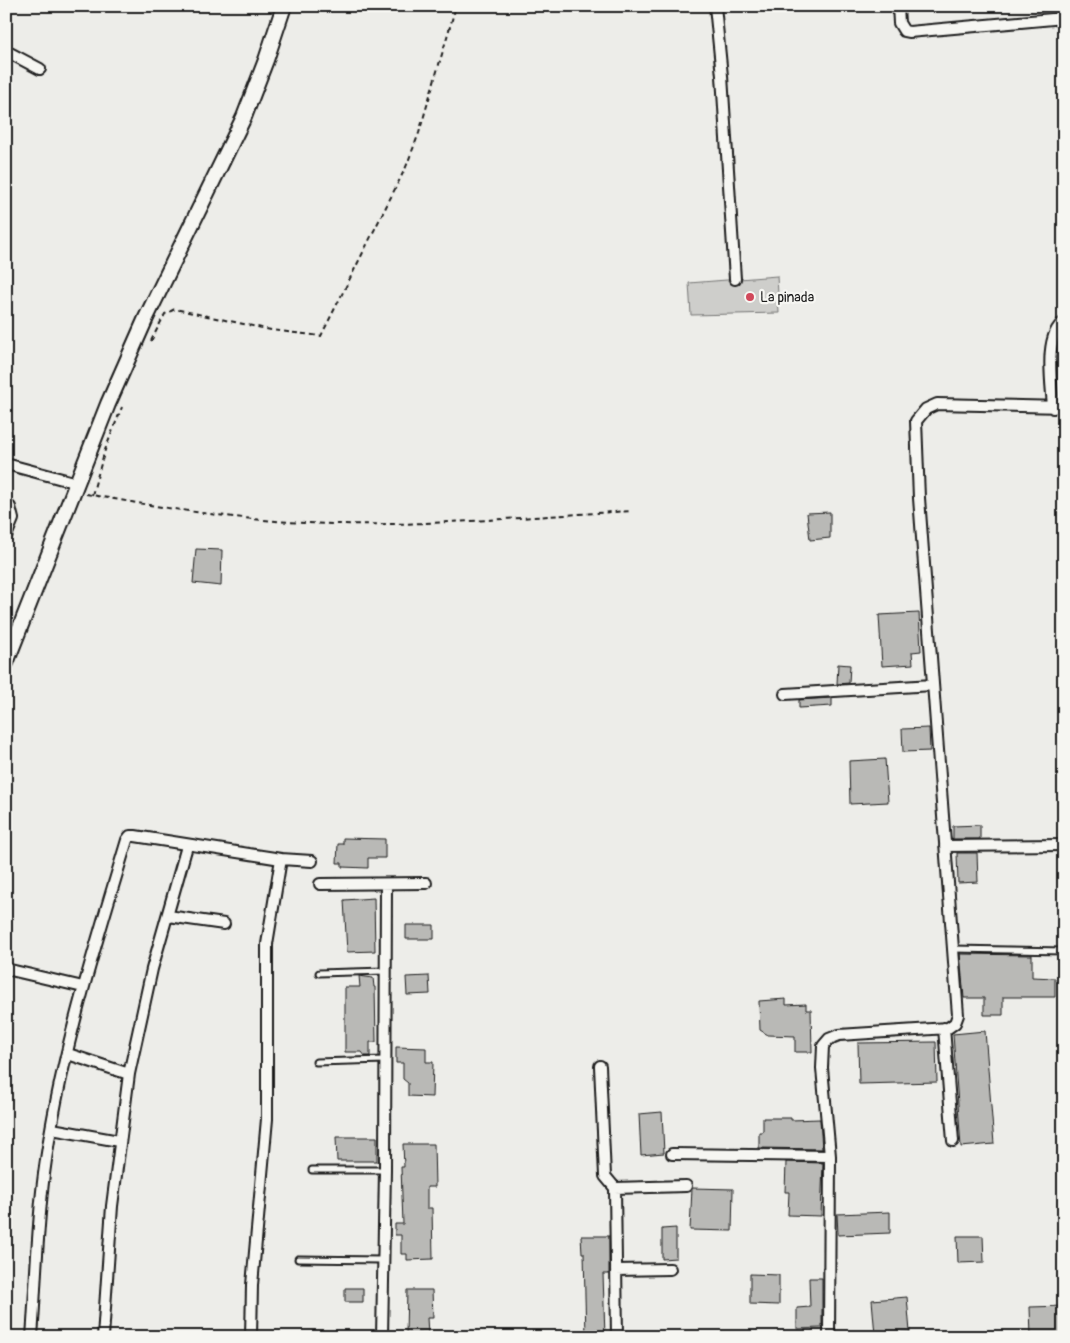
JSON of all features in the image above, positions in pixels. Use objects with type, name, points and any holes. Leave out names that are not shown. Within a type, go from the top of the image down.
[{"type":"street","points":[[7,657],[131,351],[244,117],[284,6]]},
{"type":"street","points":[[715,6],[722,76],[735,279]]},
{"type":"street","points":[[898,6],[899,23],[904,31],[909,32],[1064,18]]},
{"type":"street","points":[[6,51],[40,69]]},
{"type":"street","points":[[1053,408],[1051,342],[1056,328],[1064,322]]},
{"type":"street","points":[[829,1337],[830,1156],[822,1068],[823,1046],[826,1042],[839,1035],[944,1028],[955,1023],[958,1015],[918,489],[916,421],[926,409],[937,404],[1064,407]]},
{"type":"street","points":[[6,464],[76,487]]},
{"type":"street","points":[[6,506],[12,513],[13,519],[6,536]]},
{"type":"street","points":[[785,694],[933,685]]},
{"type":"street","points":[[32,1337],[42,1187],[52,1128],[83,987],[127,840],[135,836],[187,846],[281,859],[312,861]]},
{"type":"street","points":[[945,846],[1064,845]]},
{"type":"street","points":[[103,1337],[112,1206],[129,1074],[147,986],[187,846]]},
{"type":"street","points":[[251,1337],[252,1285],[267,1119],[267,944],[281,859]]},
{"type":"street","points":[[320,884],[426,883]]},
{"type":"street","points":[[382,1337],[385,1170],[386,884]]},
{"type":"street","points":[[168,916],[224,924]]},
{"type":"street","points":[[6,969],[83,987]]},
{"type":"street","points":[[944,1028],[953,1141]]},
{"type":"street","points":[[68,1054],[129,1074]]},
{"type":"street","points":[[600,1066],[605,1176],[615,1188],[617,1337]]},
{"type":"street","points":[[52,1128],[119,1141]]},
{"type":"street","points":[[672,1154],[830,1156]]},
{"type":"street","points":[[615,1188],[686,1186]]},
{"type":"street","points":[[616,1270],[670,1269]]},
{"type":"lane","points":[[953,949],[1064,951]]},
{"type":"lane","points":[[319,973],[385,971]]},
{"type":"lane","points":[[316,1062],[385,1060]]},
{"type":"lane","points":[[312,1170],[385,1170]]},
{"type":"lane","points":[[298,1259],[382,1260]]},
{"type":"path","points":[[150,344],[165,314],[175,309],[271,330],[321,336],[406,167],[419,133],[456,6]]},
{"type":"path","points":[[92,495],[105,450],[123,405]]},
{"type":"path","points":[[76,487],[92,495],[187,511],[290,522],[399,524],[631,511]]},
{"type":"shaded area","name":"La pinada","points":[[777,276],[779,313],[691,315],[689,283]]},
{"type":"building","points":[[830,512],[830,538],[810,540],[807,513]]},
{"type":"building","points":[[196,549],[222,550],[221,586],[193,583]]},
{"type":"building","points":[[919,613],[921,651],[912,652],[913,664],[882,666],[879,615]]},
{"type":"building","points":[[838,664],[850,665],[849,683],[837,684]]},
{"type":"building","points":[[832,698],[832,706],[799,708],[799,700]]},
{"type":"building","points":[[929,728],[930,751],[903,752],[902,729]]},
{"type":"building","points":[[885,759],[888,802],[850,804],[849,761]]},
{"type":"building","points":[[980,825],[980,839],[953,839],[953,826]]},
{"type":"building","points":[[343,838],[385,839],[385,858],[368,858],[368,868],[342,867],[342,863],[337,863],[338,844],[343,844]]},
{"type":"building","points":[[957,853],[977,853],[978,882],[958,883]]},
{"type":"building","points":[[374,898],[375,951],[347,952],[344,900]]},
{"type":"building","points":[[406,925],[434,925],[434,939],[406,939]]},
{"type":"building","points":[[960,954],[1032,955],[1032,977],[1055,978],[1055,997],[1003,997],[1003,1015],[984,1015],[984,998],[964,998]]},
{"type":"building","points":[[359,976],[373,978],[375,987],[376,1042],[370,1042],[370,1056],[365,1056],[362,1052],[345,1052],[345,987],[360,987]]},
{"type":"building","points":[[429,976],[430,994],[407,995],[406,977]]},
{"type":"building","points":[[786,999],[786,1005],[806,1004],[806,1010],[811,1010],[812,1052],[795,1052],[795,1036],[768,1035],[760,1030],[759,1001]]},
{"type":"building","points":[[985,1031],[994,1144],[961,1147],[953,1034]]},
{"type":"building","points":[[936,1042],[937,1082],[859,1084],[858,1043]]},
{"type":"building","points":[[396,1047],[426,1048],[426,1062],[433,1062],[432,1097],[408,1096],[408,1083],[403,1079],[403,1063],[396,1063]]},
{"type":"building","points":[[662,1112],[664,1153],[641,1155],[639,1114]]},
{"type":"building","points":[[763,1118],[791,1118],[791,1120],[820,1119],[822,1149],[759,1148],[759,1132],[763,1132]]},
{"type":"building","points":[[336,1137],[377,1137],[377,1161],[337,1161]]},
{"type":"building","points":[[403,1144],[434,1144],[435,1187],[427,1187],[427,1208],[432,1208],[433,1259],[407,1260],[407,1254],[401,1254],[401,1235],[395,1235],[395,1224],[403,1224],[401,1167],[404,1167]]},
{"type":"building","points":[[786,1162],[823,1163],[821,1216],[788,1215],[789,1192],[785,1192]]},
{"type":"building","points":[[692,1188],[733,1189],[732,1231],[690,1230]]},
{"type":"building","points":[[890,1212],[890,1233],[838,1235],[837,1214]]},
{"type":"building","points":[[676,1228],[676,1258],[662,1259],[662,1229]]},
{"type":"building","points":[[581,1236],[609,1236],[609,1274],[603,1274],[605,1337],[586,1337],[584,1253],[582,1253]]},
{"type":"building","points":[[957,1236],[983,1236],[984,1262],[958,1263]]},
{"type":"building","points":[[750,1274],[779,1275],[779,1305],[750,1304]]},
{"type":"building","points":[[809,1278],[822,1278],[822,1328],[797,1329],[797,1308],[810,1307]]},
{"type":"building","points":[[345,1288],[363,1288],[363,1302],[345,1302]]},
{"type":"building","points":[[407,1290],[432,1290],[433,1318],[427,1318],[428,1334],[406,1334]]},
{"type":"building","points":[[907,1297],[910,1332],[875,1335],[872,1300]]},
{"type":"building","points":[[1064,1306],[1064,1337],[1031,1337],[1030,1307]]},
{"type":"place","name":"La pinada","points":[[750,297]]}]
